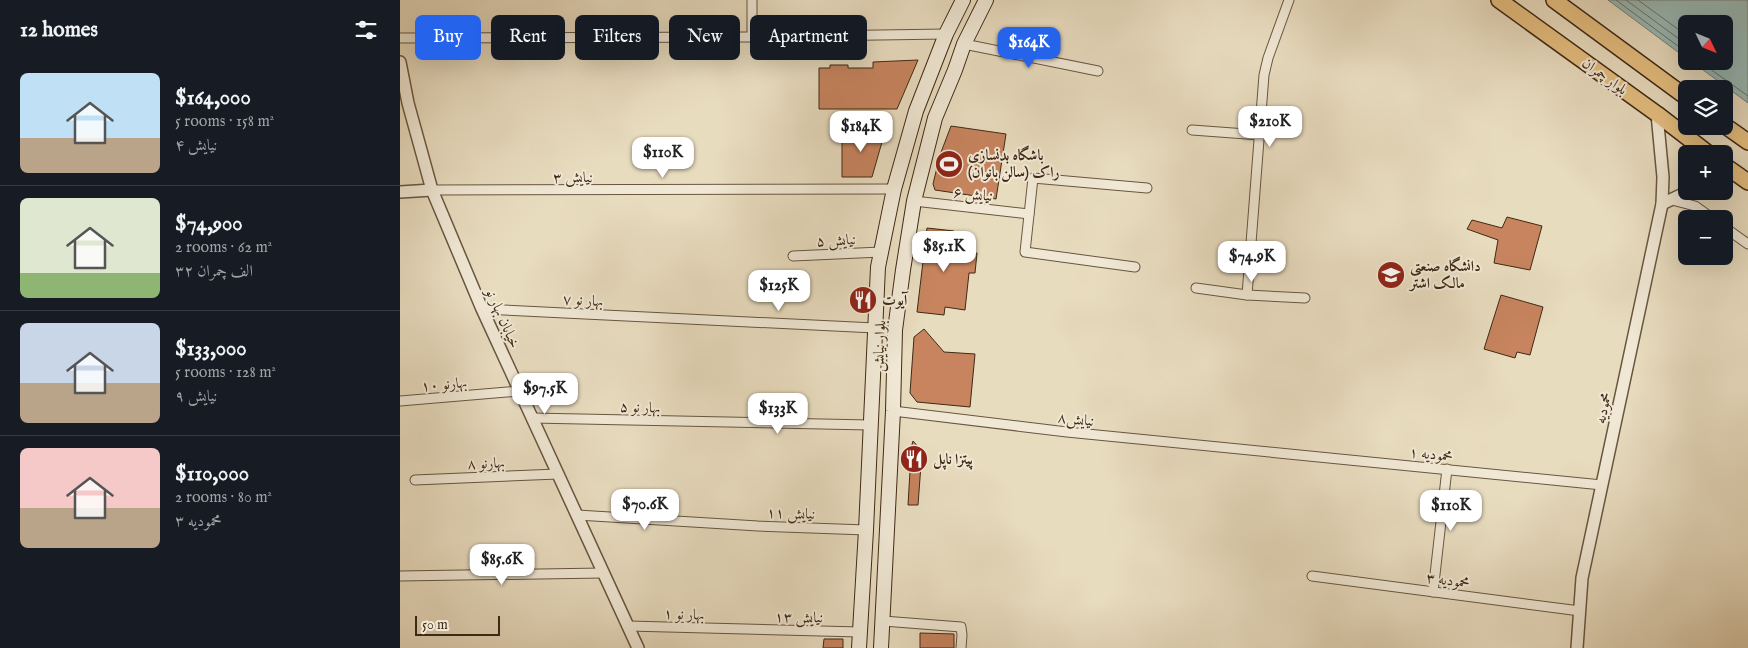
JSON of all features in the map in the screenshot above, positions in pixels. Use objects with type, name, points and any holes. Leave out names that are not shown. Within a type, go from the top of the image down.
[{"type":"main road","name":"بلوار نیایش","points":[[859,648],[878,267],[894,189],[916,111],[946,34],[963,0]]},
{"type":"main road","name":"بلوار نیایش","points":[[881,648],[893,411],[895,330],[914,201],[935,118],[964,44],[986,0]]},
{"type":"main road","name":"بلوار چمران","points":[[1499,0],[1697,145]]},
{"type":"main road","name":"بلوار چمران","points":[[1554,0],[1678,91]]},
{"type":"main road","points":[[1733,131],[1748,142]]},
{"type":"street","points":[[752,0],[752,15]]},
{"type":"street","points":[[1247,295],[1266,66],[1289,0]]},
{"type":"street","points":[[867,35],[946,34]]},
{"type":"street","points":[[400,38],[750,37]]},
{"type":"street","points":[[964,44],[1098,71]]},
{"type":"street","name":"خیابان بهار نو","points":[[400,62],[408,104],[432,190],[482,309],[638,648]]},
{"type":"street","name":"محمودیه","points":[[1577,648],[1582,578],[1667,202],[1656,114]]},
{"type":"street","points":[[1192,130],[1260,135]]},
{"type":"street","points":[[1135,267],[1024,252],[1033,178],[1146,188]]},
{"type":"street","name":"نیایش ۳","points":[[432,190],[894,189]]},
{"type":"street","points":[[400,192],[432,190]]},
{"type":"street","points":[[1667,202],[1678,196]]},
{"type":"street","name":"نیایش ۶","points":[[914,201],[1029,214]]},
{"type":"street","points":[[1667,202],[1694,206],[1700,210]]},
{"type":"street","points":[[1733,233],[1748,244]]},
{"type":"street","name":"نیایش ۵","points":[[793,256],[881,252]]},
{"type":"street","points":[[1196,288],[1247,295],[1305,298]]},
{"type":"street","name":"۷ بهار نو","points":[[482,309],[875,328]]},
{"type":"street","name":"۱۰ بهارنو","points":[[400,401],[520,391]]},
{"type":"street","name":"نیایش۸","points":[[893,411],[1067,432],[1257,450]]},
{"type":"street","name":"۵ بهار نو","points":[[532,418],[870,425]]},
{"type":"street","name":"۱ محمودیه","points":[[1257,450],[1602,485]]},
{"type":"street","points":[[1433,592],[1447,469]]},
{"type":"street","name":"۸ بهارنو","points":[[415,480],[558,474]]},
{"type":"street","name":"نیایش ۱۱","points":[[577,516],[866,530]]},
{"type":"street","points":[[400,576],[603,573]]},
{"type":"street","name":"۳ محمودیه","points":[[1312,576],[1580,610]]},
{"type":"street","points":[[883,621],[960,627],[962,635],[961,648]]},
{"type":"street","name":"۱ بهار نو","points":[[628,626],[738,630]]},
{"type":"street","name":"نیایش ۱۳","points":[[738,630],[860,632]]},
{"type":"water","points":[[1608,0],[1748,0],[1748,103],[1733,92],[1733,80],[1717,80],[1703,70],[1733,70],[1733,15],[1678,15],[1678,52]]},
{"type":"building","points":[[918,60],[897,109],[819,109],[819,68],[830,68],[830,65],[848,65],[848,68],[873,68],[873,62]]},
{"type":"building","points":[[865,125],[879,135],[884,135],[872,177],[842,177],[842,136],[851,136]]},
{"type":"building","points":[[951,126],[1006,134],[996,199],[935,190],[933,184],[940,155]]},
{"type":"building","points":[[1507,217],[1542,226],[1530,270],[1494,263],[1498,240],[1467,229],[1472,220],[1502,228]]},
{"type":"building","points":[[927,228],[954,231],[953,242],[961,243],[960,251],[977,253],[975,273],[969,273],[965,310],[945,307],[944,315],[917,312]]},
{"type":"building","points":[[1501,295],[1543,307],[1530,355],[1517,352],[1515,358],[1484,349]]},
{"type":"building","points":[[924,329],[944,352],[975,354],[970,407],[917,402],[910,393],[914,337]]},
{"type":"building","points":[[913,441],[922,451],[918,505],[908,505],[909,455]]},
{"type":"building","points":[[920,633],[954,634],[954,648],[920,648]]},
{"type":"building","points":[[824,639],[843,639],[843,648],[823,648]]},
{"type":"place","name":"باشگاه بدنسازی راک (سالن بانوان)","points":[[949,164]]},
{"type":"place","name":"دانشگاه صنعتی مالک اشتر","points":[[1391,275]]},
{"type":"place","name":"آیوت","points":[[863,300]]},
{"type":"place","name":"پیتزا ناپل","points":[[914,459]]}]
